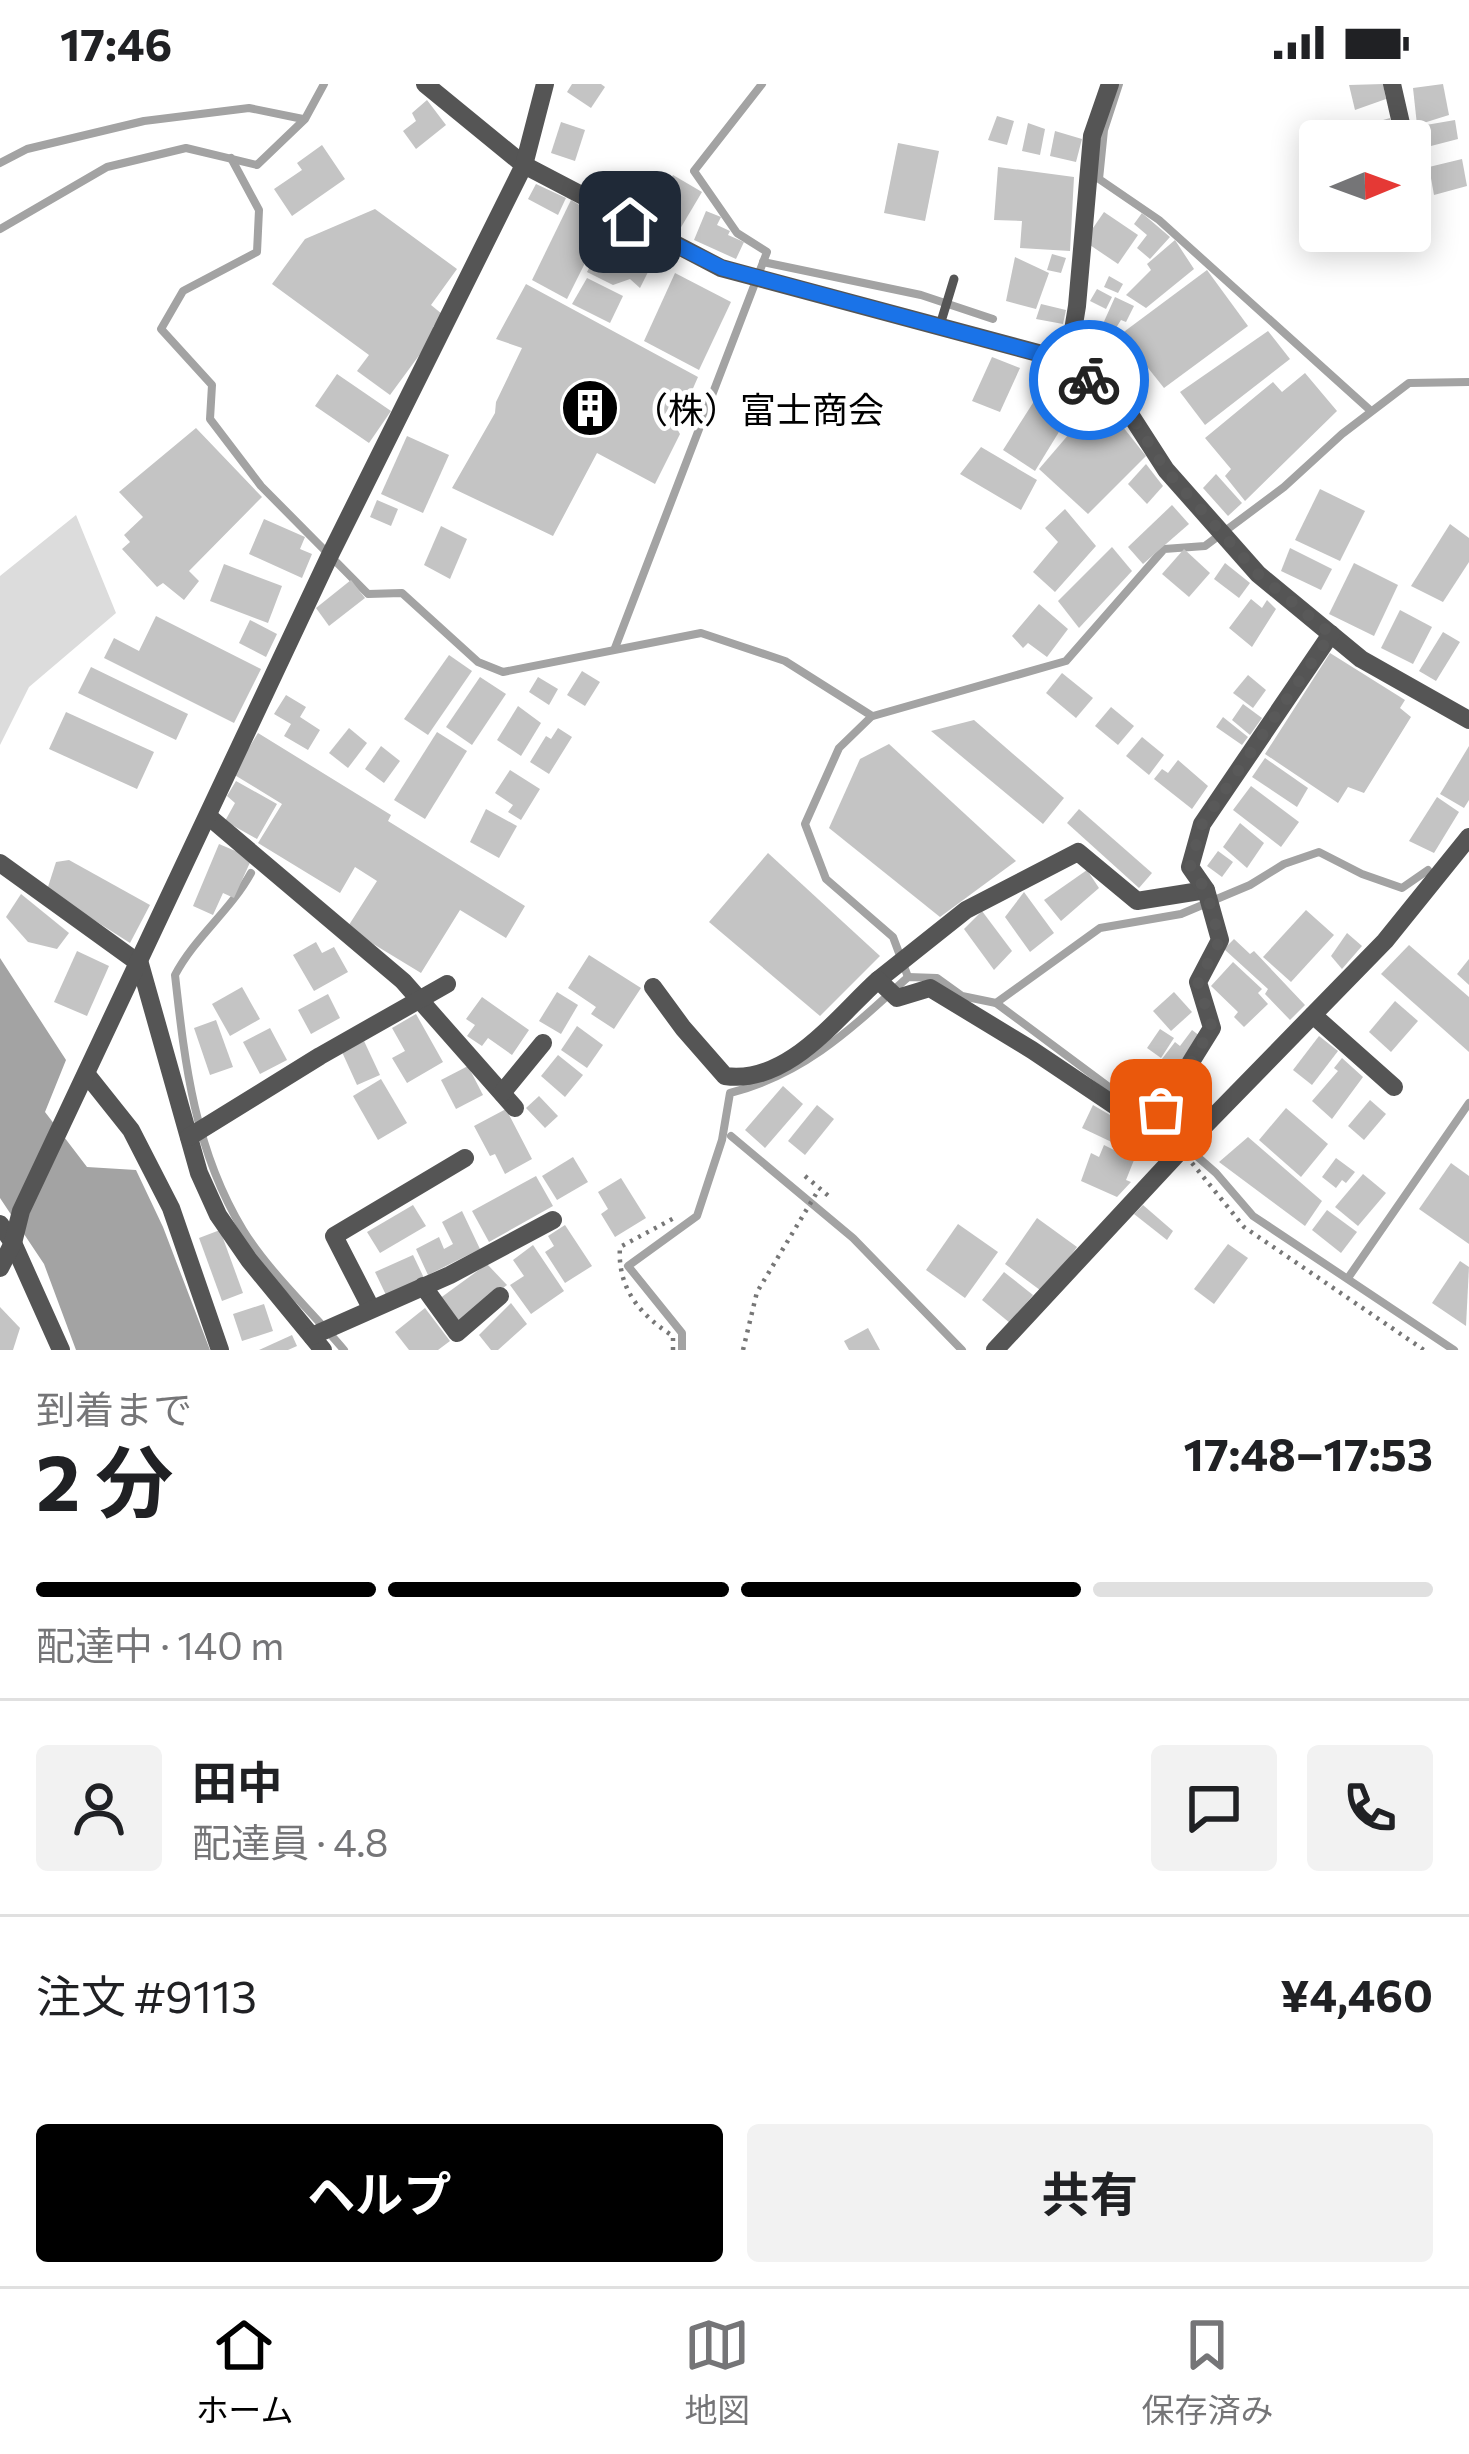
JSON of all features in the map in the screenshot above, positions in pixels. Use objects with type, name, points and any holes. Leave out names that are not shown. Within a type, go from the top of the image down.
[{"type":"street","points":[[424,84],[524,165],[722,268],[942,319],[1067,361],[1128,411],[1166,470],[1258,574],[1361,659],[1469,720]]},
{"type":"street","points":[[0,1268],[13,1243],[21,1210],[330,555],[524,165],[545,84]]},
{"type":"street","points":[[1067,361],[1077,306],[1092,136],[1110,84]]},
{"type":"street","points":[[1392,84],[1400,120]]},
{"type":"street","points":[[1183,1148],[1161,1110],[1212,1028],[1198,982],[1220,940],[1206,890],[1190,867],[1202,824],[1331,634]]},
{"type":"street","points":[[208,816],[420,1000],[509,1100],[543,1043]]},
{"type":"street","points":[[995,1350],[1385,941],[1469,836]]},
{"type":"street","points":[[653,987],[725,1076],[748,1079],[802,1052],[878,980],[966,910],[1078,852],[1136,902],[1206,890]]},
{"type":"street","points":[[0,863],[140,964],[199,1173],[218,1215],[318,1343],[333,1324],[423,1286],[554,1220]]},
{"type":"street","points":[[878,980],[897,998],[930,988],[1183,1148]]},
{"type":"street","points":[[189,1137],[447,984]]},
{"type":"street","points":[[1313,1015],[1394,1088]]},
{"type":"street","points":[[88,1076],[131,1130],[171,1208],[220,1350]]},
{"type":"street","points":[[371,1307],[334,1236],[465,1157]]},
{"type":"street","points":[[0,1224],[57,1340]]},
{"type":"street","points":[[423,1286],[457,1333],[500,1295]]},
{"type":"lane","points":[[942,319],[954,279]]},
{"type":"lane","points":[[45,1350],[57,1340]]},
{"type":"path","points":[[1183,1148],[1244,1227],[1424,1350]]},
{"type":"path","points":[[805,1177],[831,1198]]},
{"type":"path","points":[[743,1350],[757,1292],[819,1189]]},
{"type":"path","points":[[674,1350],[673,1336],[653,1325],[634,1303],[623,1284],[619,1262],[620,1247],[676,1217]]},
{"type":"shaded area","points":[[76,515],[116,613],[29,687],[0,745],[0,576]]},
{"type":"shaded area","points":[[0,958],[66,1060],[45,1112],[87,1167],[136,1170],[210,1350],[76,1350],[44,1264],[0,1198]]},
{"type":"building","points":[[572,84],[605,87],[591,108],[567,92]]},
{"type":"building","points":[[1383,84],[1386,99],[1355,110],[1349,85]]},
{"type":"building","points":[[1443,84],[1449,115],[1416,120],[1413,88]]},
{"type":"building","points":[[427,100],[446,125],[416,149],[403,131],[416,121],[412,113]]},
{"type":"building","points":[[997,116],[1014,121],[1007,145],[988,140]]},
{"type":"building","points":[[1455,120],[1458,139],[1431,146],[1431,124]]},
{"type":"building","points":[[561,122],[585,130],[575,161],[551,153]]},
{"type":"building","points":[[1028,123],[1045,129],[1040,155],[1022,151]]},
{"type":"building","points":[[1055,131],[1082,139],[1076,162],[1050,156]]},
{"type":"building","points":[[898,143],[939,151],[925,221],[884,213]]},
{"type":"building","points":[[322,145],[345,179],[292,216],[274,189],[302,170],[297,163]]},
{"type":"building","points":[[1462,159],[1467,186],[1434,195],[1431,167]]},
{"type":"building","points":[[998,167],[1074,177],[1070,251],[1020,248],[1022,221],[994,220]]},
{"type":"building","points":[[673,175],[702,192],[677,234],[648,217]]},
{"type":"building","points":[[536,184],[566,198],[558,215],[528,199]]},
{"type":"building","points":[[571,200],[606,221],[567,299],[532,280]]},
{"type":"building","points":[[375,209],[457,269],[431,305],[442,314],[433,327],[437,331],[390,395],[357,371],[369,355],[272,284],[305,239]]},
{"type":"building","points":[[706,211],[721,217],[717,225],[744,242],[736,259],[694,240]]},
{"type":"building","points":[[1104,212],[1138,235],[1118,264],[1084,241]]},
{"type":"building","points":[[1142,213],[1170,237],[1150,259],[1137,248],[1147,235],[1134,224]]},
{"type":"building","points":[[615,221],[659,250],[640,288],[630,279],[613,285],[587,272]]},
{"type":"building","points":[[1175,240],[1194,269],[1146,308],[1126,295],[1151,270],[1147,264]]},
{"type":"building","points":[[1052,254],[1066,258],[1061,273],[1047,270]]},
{"type":"building","points":[[1015,257],[1049,273],[1036,309],[1006,301]]},
{"type":"building","points":[[1207,270],[1248,326],[1164,388],[1121,334]]},
{"type":"building","points":[[675,273],[731,302],[699,370],[644,341]]},
{"type":"building","points":[[1109,276],[1123,284],[1118,293],[1104,287]]},
{"type":"building","points":[[587,278],[623,296],[610,323],[572,304]]},
{"type":"building","name":"（株）富士商会","points":[[526,284],[698,377],[676,427],[680,434],[655,484],[597,453],[553,536],[452,488],[495,413],[522,348],[496,339]]},
{"type":"building","points":[[1097,289],[1112,297],[1106,309],[1090,301]]},
{"type":"building","points":[[1115,297],[1134,306],[1126,322],[1121,320],[1114,331],[1102,326]]},
{"type":"building","points":[[1041,304],[1066,310],[1063,324],[1036,319]]},
{"type":"building","points":[[1089,326],[1108,337],[1098,362],[1085,354],[1090,344],[1082,340]]},
{"type":"building","points":[[1268,331],[1290,359],[1205,425],[1180,392]]},
{"type":"building","points":[[992,357],[1020,368],[1000,412],[972,401]]},
{"type":"building","points":[[1054,370],[1084,391],[1035,471],[1003,450]]},
{"type":"building","points":[[1305,373],[1337,411],[1245,501],[1225,476],[1231,469],[1205,438],[1273,382],[1282,392]]},
{"type":"building","points":[[337,374],[391,411],[369,443],[315,406]]},
{"type":"building","points":[[1100,398],[1146,456],[1088,514],[1039,469]]},
{"type":"building","points":[[196,428],[262,497],[189,571],[199,581],[184,600],[163,583],[157,587],[122,549],[130,542],[124,535],[143,517],[119,492]]},
{"type":"building","points":[[407,436],[449,455],[423,513],[381,494]]},
{"type":"building","points":[[981,447],[1037,480],[1021,510],[960,474]]},
{"type":"building","points":[[1146,464],[1163,486],[1147,504],[1128,484]]},
{"type":"building","points":[[1216,474],[1242,503],[1228,516],[1203,488]]},
{"type":"building","points":[[1320,489],[1365,511],[1340,561],[1295,540]]},
{"type":"building","points":[[377,500],[398,509],[391,526],[370,517]]},
{"type":"building","points":[[1172,505],[1189,524],[1143,564],[1128,547]]},
{"type":"building","points":[[1065,509],[1096,546],[1055,592],[1033,572],[1058,542],[1045,528]]},
{"type":"building","points":[[264,519],[305,537],[300,549],[312,554],[302,578],[249,554]]},
{"type":"building","points":[[1450,524],[1469,538],[1469,562],[1443,602],[1411,586]]},
{"type":"building","points":[[441,526],[467,539],[450,579],[424,565]]},
{"type":"building","points":[[1112,547],[1132,571],[1079,628],[1058,601]]},
{"type":"building","points":[[1290,548],[1332,569],[1321,590],[1281,571]]},
{"type":"building","points":[[1184,549],[1210,573],[1189,597],[1162,574]]},
{"type":"building","points":[[1225,563],[1250,583],[1239,598],[1214,579]]},
{"type":"building","points":[[1354,563],[1398,585],[1374,636],[1329,614]]},
{"type":"building","points":[[224,564],[282,586],[268,623],[210,601]]},
{"type":"building","points":[[351,580],[365,598],[329,626],[316,608]]},
{"type":"building","points":[[1251,599],[1262,608],[1267,600],[1276,609],[1252,647],[1229,628]]},
{"type":"building","points":[[1039,604],[1068,629],[1047,657],[1028,643],[1023,648],[1012,636]]},
{"type":"building","points":[[1400,610],[1432,627],[1413,664],[1381,648]]},
{"type":"building","points":[[156,616],[261,669],[234,723],[104,658],[114,638],[139,651]]},
{"type":"building","points":[[250,620],[277,634],[266,657],[239,643]]},
{"type":"building","points":[[1443,632],[1460,642],[1436,681],[1419,671]]},
{"type":"building","points":[[1330,653],[1405,700],[1400,708],[1411,717],[1364,793],[1348,787],[1338,803],[1265,754]]},
{"type":"building","points":[[449,655],[472,671],[428,735],[404,719]]},
{"type":"building","points":[[91,667],[188,714],[176,740],[78,693]]},
{"type":"building","points":[[582,671],[600,682],[585,706],[567,695]]},
{"type":"building","points":[[1062,673],[1093,698],[1076,718],[1046,693]]},
{"type":"building","points":[[1248,675],[1266,690],[1253,708],[1233,693]]},
{"type":"building","points":[[480,677],[506,694],[472,745],[446,727]]},
{"type":"building","points":[[538,677],[558,689],[549,705],[529,692]]},
{"type":"building","points":[[286,695],[306,707],[300,717],[320,730],[308,750],[284,736],[291,724],[274,714]]},
{"type":"building","points":[[1243,704],[1262,718],[1250,735],[1232,720]]},
{"type":"building","points":[[518,706],[541,723],[521,756],[497,740]]},
{"type":"building","points":[[1111,707],[1134,726],[1118,745],[1095,726]]},
{"type":"building","points":[[66,712],[154,752],[137,789],[49,749]]},
{"type":"building","points":[[1223,717],[1248,737],[1242,745],[1216,727]]},
{"type":"building","points":[[974,720],[1064,798],[1043,824],[931,731]]},
{"type":"building","points":[[349,728],[367,743],[348,768],[329,753]]},
{"type":"building","points":[[558,728],[572,737],[549,774],[530,762],[546,736],[551,739]]},
{"type":"building","points":[[437,732],[467,751],[425,819],[394,800]]},
{"type":"building","points":[[258,733],[525,906],[506,938],[460,910],[421,973],[347,928],[377,881],[355,867],[340,893],[258,843],[282,804],[233,774]]},
{"type":"building","points":[[1142,737],[1164,755],[1149,775],[1126,756]]},
{"type":"building","points":[[889,744],[1016,861],[940,917],[829,828],[860,759]]},
{"type":"building","points":[[381,746],[400,761],[384,783],[365,769]]},
{"type":"building","points":[[1469,746],[1469,800],[1464,808],[1440,794]]},
{"type":"building","points":[[1265,758],[1308,788],[1297,807],[1252,777]]},
{"type":"building","points":[[1178,760],[1208,786],[1192,809],[1154,779],[1162,769],[1168,773]]},
{"type":"building","points":[[510,770],[540,789],[521,820],[508,812],[513,805],[495,793]]},
{"type":"building","points":[[236,781],[277,804],[257,839],[225,821],[235,803],[227,796]]},
{"type":"building","points":[[1251,786],[1299,822],[1281,847],[1233,810]]},
{"type":"building","points":[[1437,797],[1459,812],[1434,853],[1409,841]]},
{"type":"building","points":[[486,809],[517,826],[499,858],[470,842]]},
{"type":"building","points":[[1079,809],[1152,873],[1139,888],[1067,823]]},
{"type":"building","points":[[1240,823],[1264,843],[1247,868],[1223,847]]},
{"type":"building","points":[[219,844],[252,858],[234,898],[223,893],[213,915],[193,906]]},
{"type":"building","points":[[1218,851],[1233,862],[1222,877],[1207,866]]},
{"type":"building","points":[[768,853],[880,956],[820,1016],[709,922]]},
{"type":"building","points":[[69,860],[150,905],[130,943],[47,890],[56,862]]},
{"type":"building","points":[[1087,870],[1099,888],[1061,921],[1044,900]]},
{"type":"building","points":[[1024,892],[1054,933],[1030,952],[1005,917]]},
{"type":"building","points":[[21,894],[69,933],[57,949],[28,942],[6,917]]},
{"type":"building","points":[[1306,910],[1334,935],[1291,982],[1263,957]]},
{"type":"building","points":[[982,911],[1012,951],[994,970],[964,929]]},
{"type":"building","points":[[1347,933],[1362,946],[1342,969],[1331,956]]},
{"type":"building","points":[[1234,939],[1250,954],[1254,951],[1305,1005],[1290,1020],[1265,994],[1268,989],[1224,949]]},
{"type":"building","points":[[316,942],[322,953],[334,947],[348,972],[314,991],[293,955]]},
{"type":"building","points":[[1409,945],[1469,997],[1469,1052],[1381,974]]},
{"type":"building","points":[[77,951],[109,966],[87,1016],[54,1002]]},
{"type":"building","points":[[589,955],[641,988],[614,1029],[591,1014],[596,1007],[568,988]]},
{"type":"building","points":[[1469,959],[1469,985],[1457,974]]},
{"type":"building","points":[[1233,962],[1262,989],[1258,993],[1268,1004],[1244,1027],[1234,1017],[1238,1012],[1211,986]]},
{"type":"building","points":[[242,987],[260,1019],[230,1036],[212,1004]]},
{"type":"building","points":[[557,992],[578,1005],[561,1034],[539,1021]]},
{"type":"building","points":[[1174,992],[1192,1012],[1171,1031],[1153,1011]]},
{"type":"building","points":[[328,994],[340,1018],[311,1034],[298,1010]]},
{"type":"building","points":[[482,997],[529,1030],[512,1055],[488,1038],[482,1046],[467,1036],[475,1025],[466,1019]]},
{"type":"building","points":[[1395,1001],[1418,1021],[1391,1052],[1369,1032]]},
{"type":"building","points":[[416,1014],[443,1062],[407,1083],[392,1058],[405,1051],[392,1028]]},
{"type":"building","points":[[216,1020],[233,1067],[210,1075],[194,1028]]},
{"type":"building","points":[[577,1026],[603,1045],[587,1068],[561,1050]]},
{"type":"building","points":[[270,1028],[287,1060],[260,1074],[243,1042]]},
{"type":"building","points":[[1160,1029],[1174,1038],[1161,1058],[1147,1048]]},
{"type":"building","points":[[1192,1030],[1200,1036],[1167,1078],[1155,1068],[1175,1042],[1180,1046]]},
{"type":"building","points":[[1319,1036],[1338,1051],[1312,1085],[1293,1070]]},
{"type":"building","points":[[364,1041],[380,1075],[357,1085],[342,1052]]},
{"type":"building","points":[[558,1055],[583,1075],[565,1097],[541,1076]]},
{"type":"building","points":[[1342,1058],[1363,1077],[1332,1119],[1312,1101],[1338,1071],[1334,1068]]},
{"type":"building","points":[[468,1066],[483,1095],[456,1109],[441,1080]]},
{"type":"building","points":[[381,1079],[407,1123],[378,1140],[353,1096]]},
{"type":"building","points":[[783,1086],[803,1104],[765,1148],[745,1130]]},
{"type":"building","points":[[539,1096],[558,1116],[545,1128],[526,1108]]},
{"type":"building","points":[[1370,1100],[1386,1114],[1364,1140],[1348,1126]]},
{"type":"building","points":[[817,1105],[834,1119],[805,1155],[788,1141]]},
{"type":"building","points":[[1093,1105],[1144,1135],[1137,1154],[1082,1128]]},
{"type":"building","points":[[1286,1108],[1328,1144],[1301,1177],[1259,1140]]},
{"type":"building","points":[[506,1109],[532,1159],[505,1174],[474,1126]]},
{"type":"building","points":[[1248,1137],[1322,1201],[1305,1226],[1219,1162]]},
{"type":"building","points":[[1104,1145],[1134,1160],[1126,1180],[1131,1182],[1117,1197],[1081,1181],[1091,1153],[1099,1157]]},
{"type":"building","points":[[573,1157],[588,1182],[557,1200],[542,1176]]},
{"type":"building","points":[[1336,1158],[1355,1172],[1336,1188],[1322,1177]]},
{"type":"building","points":[[1451,1163],[1469,1176],[1469,1244],[1419,1209]]},
{"type":"building","points":[[1363,1174],[1386,1193],[1358,1226],[1335,1207]]},
{"type":"building","points":[[536,1176],[553,1206],[489,1242],[472,1211]]},
{"type":"building","points":[[621,1178],[646,1218],[615,1237],[601,1214],[608,1209],[598,1192]]},
{"type":"building","points":[[413,1205],[426,1226],[380,1253],[367,1232]]},
{"type":"building","points":[[1143,1205],[1173,1231],[1167,1240],[1134,1214]]},
{"type":"building","points":[[1327,1210],[1357,1232],[1341,1253],[1312,1230]]},
{"type":"building","points":[[462,1211],[480,1249],[428,1275],[416,1249],[439,1237],[444,1249],[453,1244],[442,1222]]},
{"type":"building","points":[[1037,1218],[1077,1247],[1044,1293],[1005,1264]]},
{"type":"building","points":[[958,1224],[998,1252],[965,1298],[926,1270]]},
{"type":"building","points":[[565,1225],[592,1266],[565,1283],[545,1252],[554,1246],[548,1236]]},
{"type":"building","points":[[220,1230],[243,1293],[222,1301],[199,1238]]},
{"type":"building","points":[[1228,1244],[1248,1258],[1214,1304],[1194,1289]]},
{"type":"building","points":[[533,1245],[564,1291],[531,1314],[510,1285],[524,1276],[513,1260]]},
{"type":"building","points":[[413,1255],[424,1278],[386,1295],[375,1272]]},
{"type":"building","points":[[1460,1261],[1469,1267],[1466,1326],[1432,1303]]},
{"type":"building","points":[[487,1264],[507,1285],[459,1322],[439,1299]]},
{"type":"building","points":[[1004,1272],[1033,1295],[1010,1323],[982,1300]]},
{"type":"building","points":[[511,1303],[527,1324],[498,1350],[491,1350],[479,1335]]},
{"type":"building","points":[[264,1304],[273,1331],[242,1341],[233,1314]]},
{"type":"building","points":[[0,1307],[20,1328],[13,1350],[0,1350]]},
{"type":"building","points":[[425,1308],[450,1341],[438,1350],[409,1350],[395,1332]]},
{"type":"building","points":[[868,1328],[880,1350],[849,1350],[844,1341]]},
{"type":"building","points":[[292,1335],[297,1346],[259,1350]]},
{"type":"waterway","points":[[0,229],[107,167],[186,148],[257,165],[305,119],[324,84]]},
{"type":"waterway","points":[[615,648],[767,252],[737,233],[694,171],[762,84]]},
{"type":"waterway","points":[[1119,84],[1104,130],[1099,179],[1159,220],[1371,411]]},
{"type":"waterway","points":[[0,163],[27,149],[144,121],[249,108],[303,119]]},
{"type":"waterway","points":[[231,158],[259,210],[257,252],[183,291],[161,329],[212,385],[210,419],[261,486],[368,594],[402,593],[478,662],[503,672],[701,633],[785,661],[872,716],[839,748],[805,824],[826,879],[893,937],[908,977]]},
{"type":"waterway","points":[[763,262],[921,295],[993,319]]},
{"type":"waterway","points":[[873,716],[1066,661],[1164,549],[1205,546],[1409,383],[1469,382]]},
{"type":"waterway","points":[[682,1350],[682,1333],[628,1266],[697,1216],[722,1140],[730,1093],[805,1061],[908,977],[937,978],[962,996],[996,1003],[1100,928],[1181,914],[1319,852],[1402,888],[1428,870]]},
{"type":"waterway","points":[[251,873],[175,975],[188,1074],[203,1138],[243,1230],[344,1350]]},
{"type":"waterway","points":[[996,1003],[1164,1128]]},
{"type":"waterway","points":[[1348,1278],[1469,1103]]},
{"type":"waterway","points":[[731,1136],[853,1238],[962,1350]]},
{"type":"waterway","points":[[1184,1145],[1253,1216],[1454,1350]]},
{"type":"way so far","points":[[1089,380],[1128,411],[1166,470],[1258,574],[1331,634],[1202,824],[1190,867],[1206,890],[1220,940],[1198,982],[1212,1028],[1161,1110]]},
{"type":"place","name":"（株）富士商会","points":[[590,408]]},
{"type":"route","points":[[630,222],[722,268],[1067,361],[1089,380]]}]
